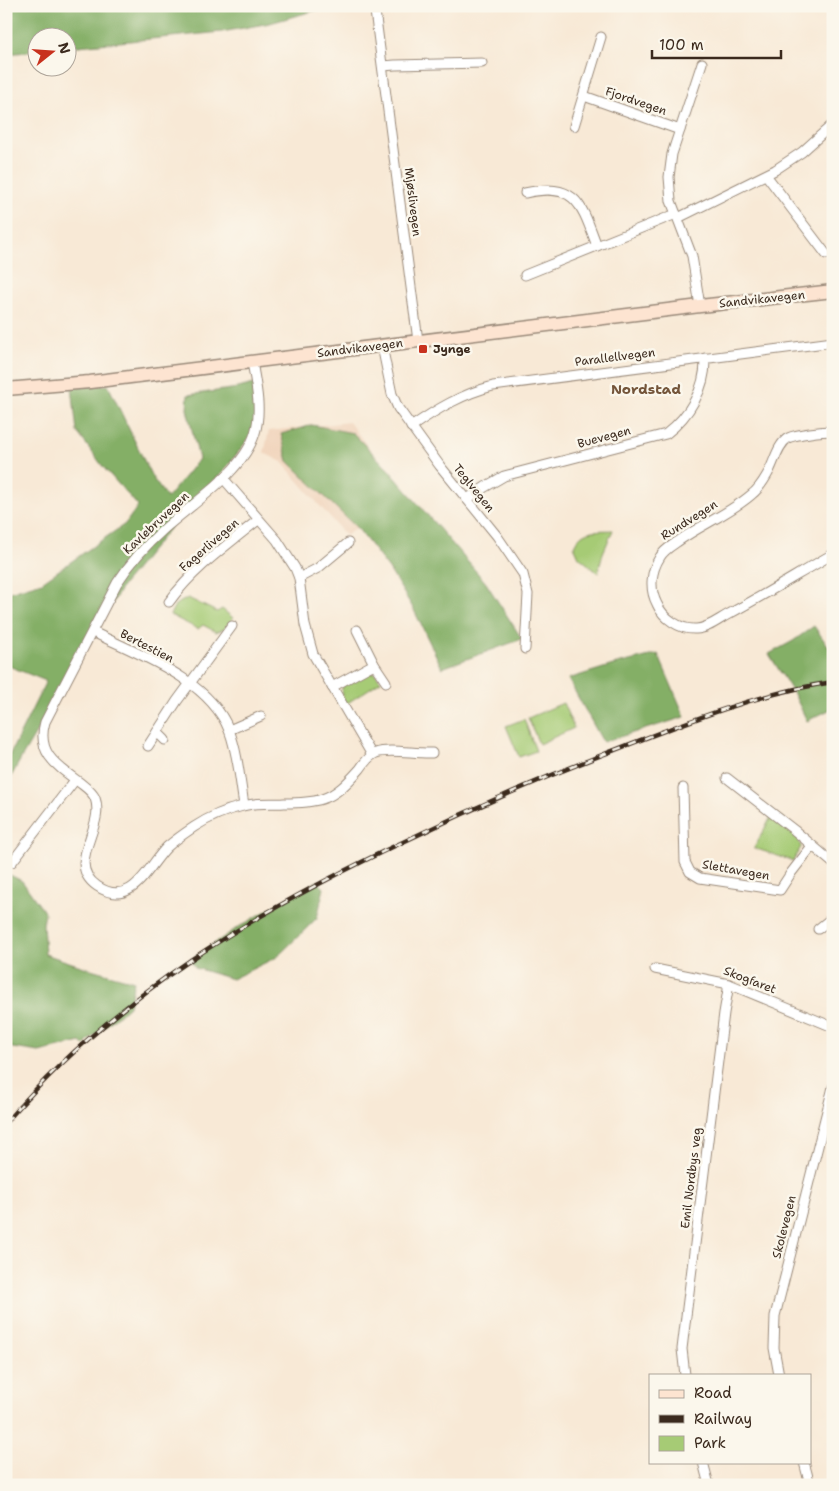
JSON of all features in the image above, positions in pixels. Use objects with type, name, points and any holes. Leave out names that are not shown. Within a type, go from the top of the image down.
[{"type":"main road","name":"Sandvikavegen","points":[[6,389],[99,381],[700,306],[833,292]]},
{"type":"street","name":"Mjøslivegen","points":[[375,11],[418,341]]},
{"type":"street","points":[[574,126],[601,37]]},
{"type":"street","points":[[383,66],[482,63]]},
{"type":"street","points":[[700,306],[692,256],[670,193],[669,177],[672,154],[702,63]]},
{"type":"street","name":"Fjordvegen","points":[[584,96],[680,130]]},
{"type":"street","points":[[525,274],[677,216],[766,175],[802,152],[833,124]]},
{"type":"street","points":[[766,175],[826,254]]},
{"type":"street","points":[[525,193],[553,189],[566,192],[581,207],[597,246]]},
{"type":"street","name":"Parallellvegen","points":[[411,427],[436,410],[464,395],[493,386],[833,342]]},
{"type":"street","name":"Teglvegen","points":[[382,346],[392,394],[398,408],[497,536],[524,579],[528,594],[525,650]]},
{"type":"street","name":"Buevegen","points":[[467,499],[504,476],[666,434],[684,418],[692,406],[701,387],[706,366],[705,358]]},
{"type":"street","name":"Kavlebruvegen","points":[[252,362],[258,409],[255,434],[245,454],[223,478],[165,528],[133,560],[117,583],[47,718],[42,734],[44,747],[51,759],[88,789],[94,797],[98,814],[85,854],[84,869],[97,886],[114,892],[128,890],[136,886],[166,848],[204,820],[244,805],[308,802],[322,799],[340,789],[372,755]]},
{"type":"street","name":"Rundvegen","points":[[833,431],[791,437],[784,442],[768,474],[753,494],[665,550],[656,564],[652,581],[653,592],[659,609],[664,615],[683,627],[697,629],[706,627],[833,554]]},
{"type":"street","name":"Fagerlivegen","points":[[223,478],[286,553],[299,578],[305,626],[316,660],[372,755]]},
{"type":"street","name":"Fagerlivegen","points":[[169,602],[181,593],[218,552],[258,520]]},
{"type":"street","points":[[299,578],[318,568],[348,543]]},
{"type":"street","points":[[148,746],[232,626]]},
{"type":"street","points":[[357,630],[374,664],[386,682]]},
{"type":"street","name":"Bertestien","points":[[93,632],[191,682],[206,695],[218,710],[229,730],[235,752],[244,805]]},
{"type":"street","points":[[332,687],[374,664]]},
{"type":"street","points":[[229,730],[261,716]]},
{"type":"street","points":[[157,732],[165,740]]},
{"type":"street","points":[[372,755],[385,751],[419,754],[432,753]]},
{"type":"street","points":[[727,778],[833,862]]},
{"type":"street","points":[[12,862],[75,780]]},
{"type":"street","name":"Slettavegen","points":[[683,788],[684,862],[690,872],[700,878],[780,890],[812,846]]},
{"type":"street","points":[[818,929],[833,917]]},
{"type":"street","name":"Skogfaret","points":[[655,969],[730,984],[833,1028]]},
{"type":"street","name":"Emil Nordbys veg","points":[[686,1374],[682,1349],[724,1013],[730,984]]},
{"type":"street","name":"Skolevegen","points":[[780,1374],[774,1348],[775,1316],[833,1087]]},
{"type":"street","points":[[704,1464],[709,1485]]},
{"type":"street","points":[[805,1464],[810,1485]]},
{"type":"shaded area","points":[[349,422],[401,490],[346,536],[282,462],[264,453],[269,431]]},
{"type":"green space","points":[[6,6],[337,6],[270,23],[222,32],[78,46],[78,28],[28,28],[28,52],[6,54]]},
{"type":"green space","points":[[258,383],[259,425],[223,472],[187,507],[123,585],[6,786],[6,762],[46,681],[6,665],[6,593],[42,582],[125,524],[138,506],[104,468],[77,432],[72,387],[108,385],[152,477],[167,498],[199,459],[187,409],[188,395],[238,388]]},
{"type":"green space","points":[[312,425],[353,433],[388,469],[486,583],[522,639],[442,668],[413,608],[389,569],[359,530],[288,461],[281,434]]},
{"type":"green space","points":[[613,530],[603,553],[598,573],[579,557],[574,546],[577,540],[585,533]]},
{"type":"green space","points":[[188,598],[217,612],[222,609],[233,618],[224,629],[216,632],[203,625],[198,629],[170,615],[175,605]]},
{"type":"green space","points":[[814,626],[833,653],[833,708],[807,721],[794,694],[769,654],[793,641]]},
{"type":"green space","points":[[658,654],[685,717],[603,742],[568,679]]},
{"type":"green space","points":[[366,673],[375,673],[381,681],[346,704],[342,691],[345,683]]},
{"type":"green space","points":[[563,703],[574,728],[539,744],[528,718]]},
{"type":"green space","points":[[524,719],[536,751],[519,757],[506,726]]},
{"type":"green space","points":[[771,817],[798,838],[801,847],[793,861],[754,848]]},
{"type":"green space","points":[[6,873],[22,881],[45,913],[43,924],[45,954],[134,981],[129,1006],[87,1042],[85,1046],[81,1042],[39,1052],[6,1047]]},
{"type":"green space","points":[[317,881],[324,888],[317,918],[277,957],[232,979],[196,968],[190,960],[237,928]]},
{"type":"railway","points":[[6,1122],[49,1076],[94,1034],[141,995],[190,960],[294,897],[429,829],[577,765],[715,712],[773,694],[833,682]]},
{"type":"place","name":"Jynge","points":[[423,349]]},
{"type":"district","name":"Nordstad","points":[[646,389]]}]
